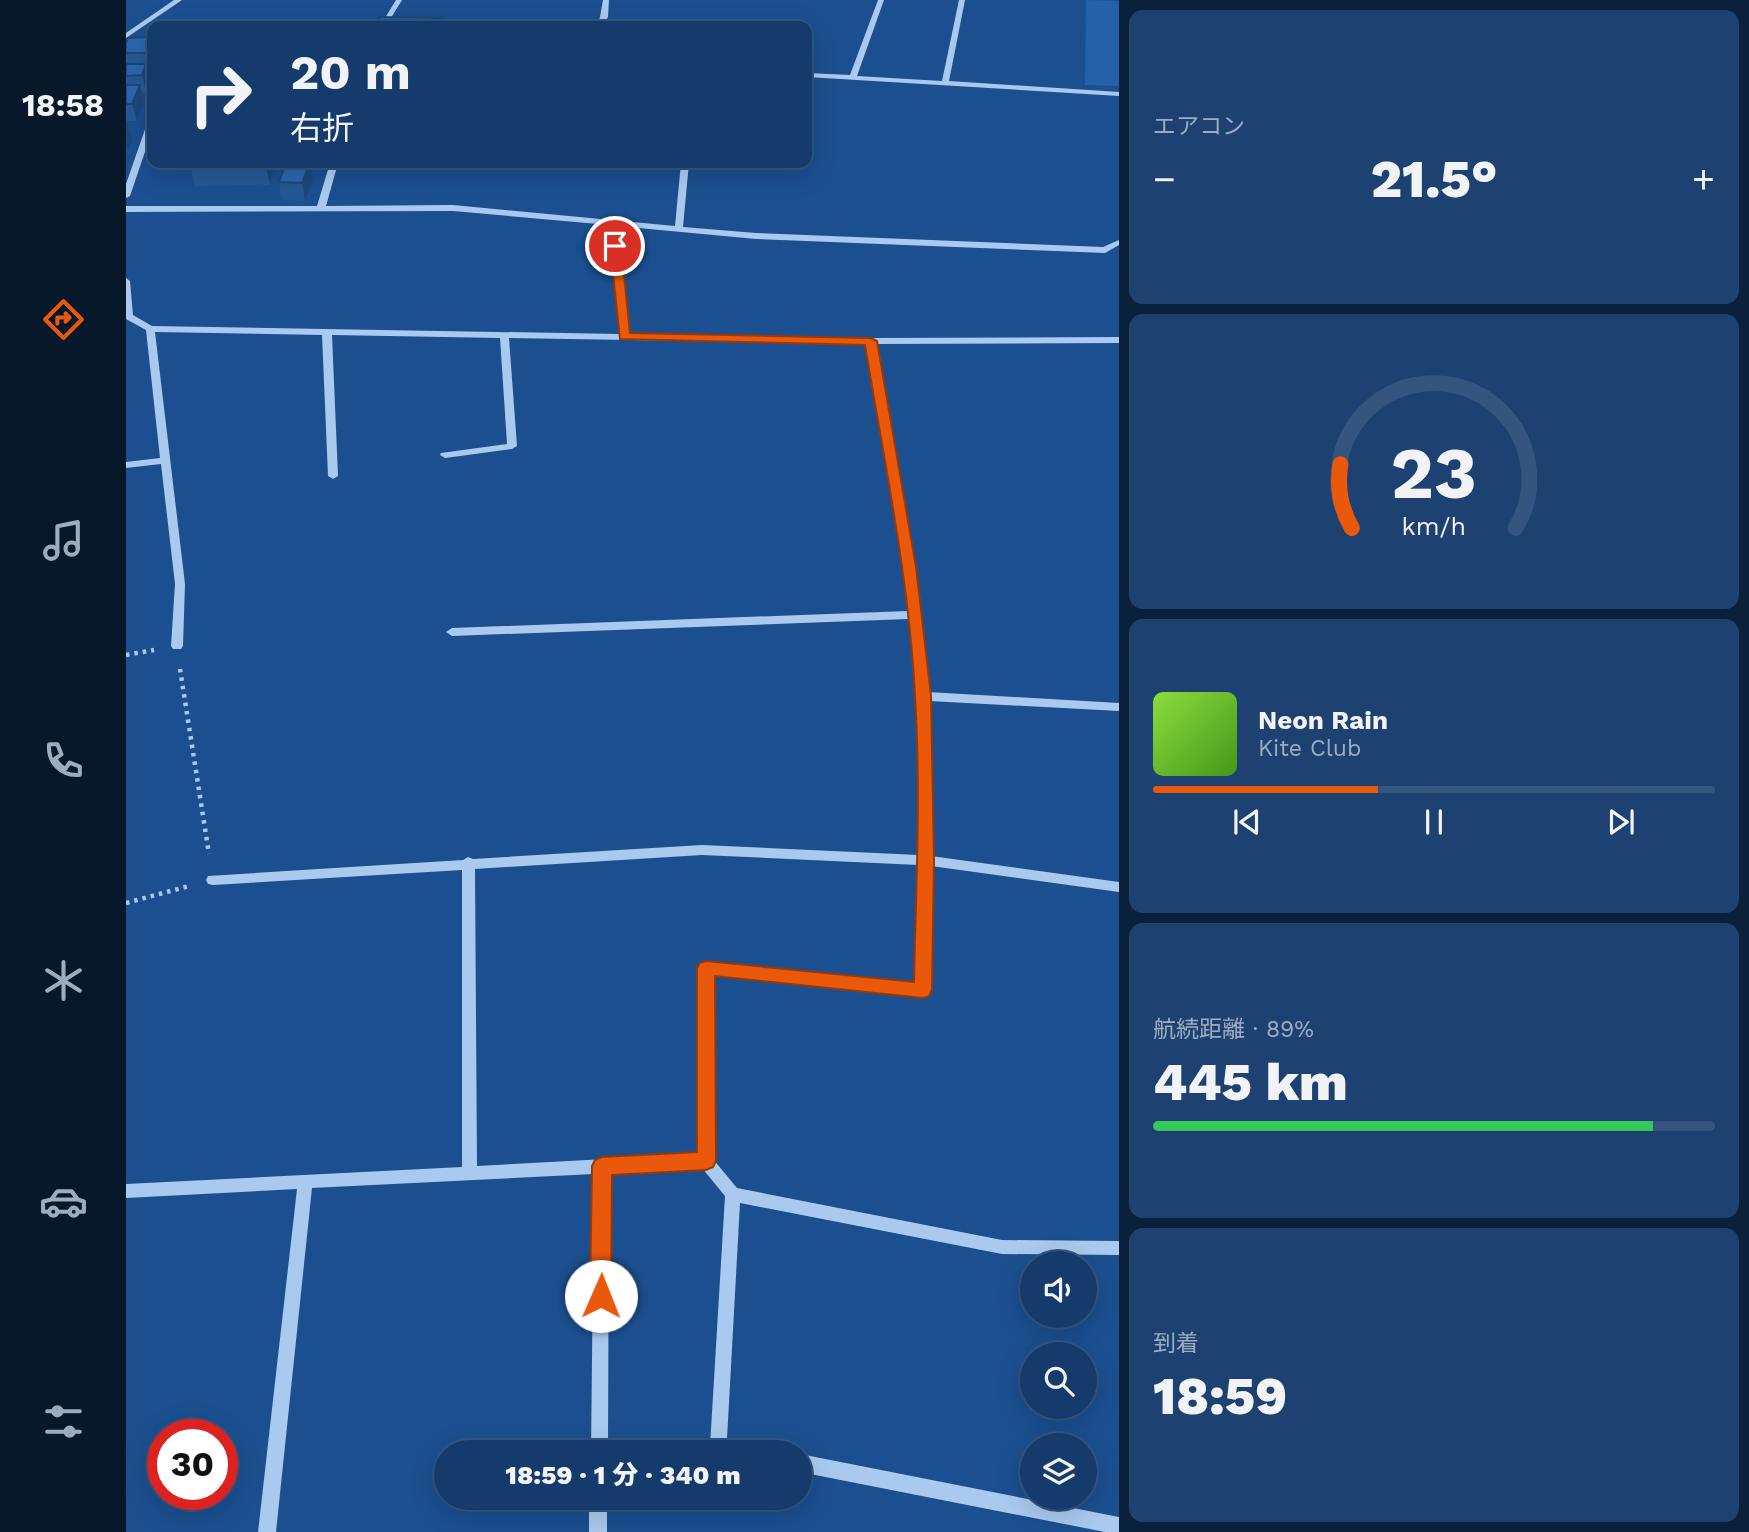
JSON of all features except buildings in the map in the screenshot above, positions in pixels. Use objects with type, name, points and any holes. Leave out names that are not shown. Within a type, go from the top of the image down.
[{"type":"street","points":[[148,21],[179,0]]},
{"type":"street","points":[[386,21],[399,0]]},
{"type":"street","points":[[602,21],[606,0]]},
{"type":"street","points":[[853,78],[881,0]]},
{"type":"street","points":[[945,83],[962,0]]},
{"type":"street","points":[[126,36],[147,22]]},
{"type":"street","points":[[812,75],[1119,94]]},
{"type":"street","points":[[126,196],[147,135]]},
{"type":"street","points":[[321,207],[333,168]]},
{"type":"street","points":[[679,229],[685,168]]},
{"type":"street","points":[[126,209],[453,208],[756,236],[1104,250],[1118,242]]},
{"type":"street","points":[[613,224],[624,337]]},
{"type":"street","points":[[126,281],[127,315],[150,329],[871,341],[1119,340]]},
{"type":"street","points":[[150,329],[180,584],[177,646]]},
{"type":"street","points":[[327,332],[333,476]]},
{"type":"street","points":[[446,455],[512,446],[504,335]]},
{"type":"street","points":[[871,341],[909,567],[923,696],[923,990],[706,968],[706,1161],[733,1194],[1002,1247],[1119,1248]]},
{"type":"street","points":[[126,465],[164,461]]},
{"type":"street","points":[[452,632],[914,615]]},
{"type":"street","points":[[923,696],[1119,707]]},
{"type":"street","points":[[213,880],[468,862],[702,850],[925,860],[1119,887]]},
{"type":"street","points":[[468,862],[470,1173]]},
{"type":"street","points":[[126,1191],[706,1161]]},
{"type":"street","points":[[599,1440],[602,1166]]},
{"type":"street","points":[[267,1532],[305,1181]]},
{"type":"street","points":[[718,1440],[733,1194]]},
{"type":"street","points":[[812,1465],[1119,1526]]},
{"type":"street","points":[[598,1510],[598,1532]]},
{"type":"path","points":[[126,903],[213,880],[177,646]]},
{"type":"shaded area","points":[[1086,0],[1119,1],[1119,86],[1085,85]]},
{"type":"route","points":[[601,1296],[602,1166],[706,1161],[706,968],[923,990],[925,860],[923,696],[909,567],[871,341],[624,337],[615,246]]}]
